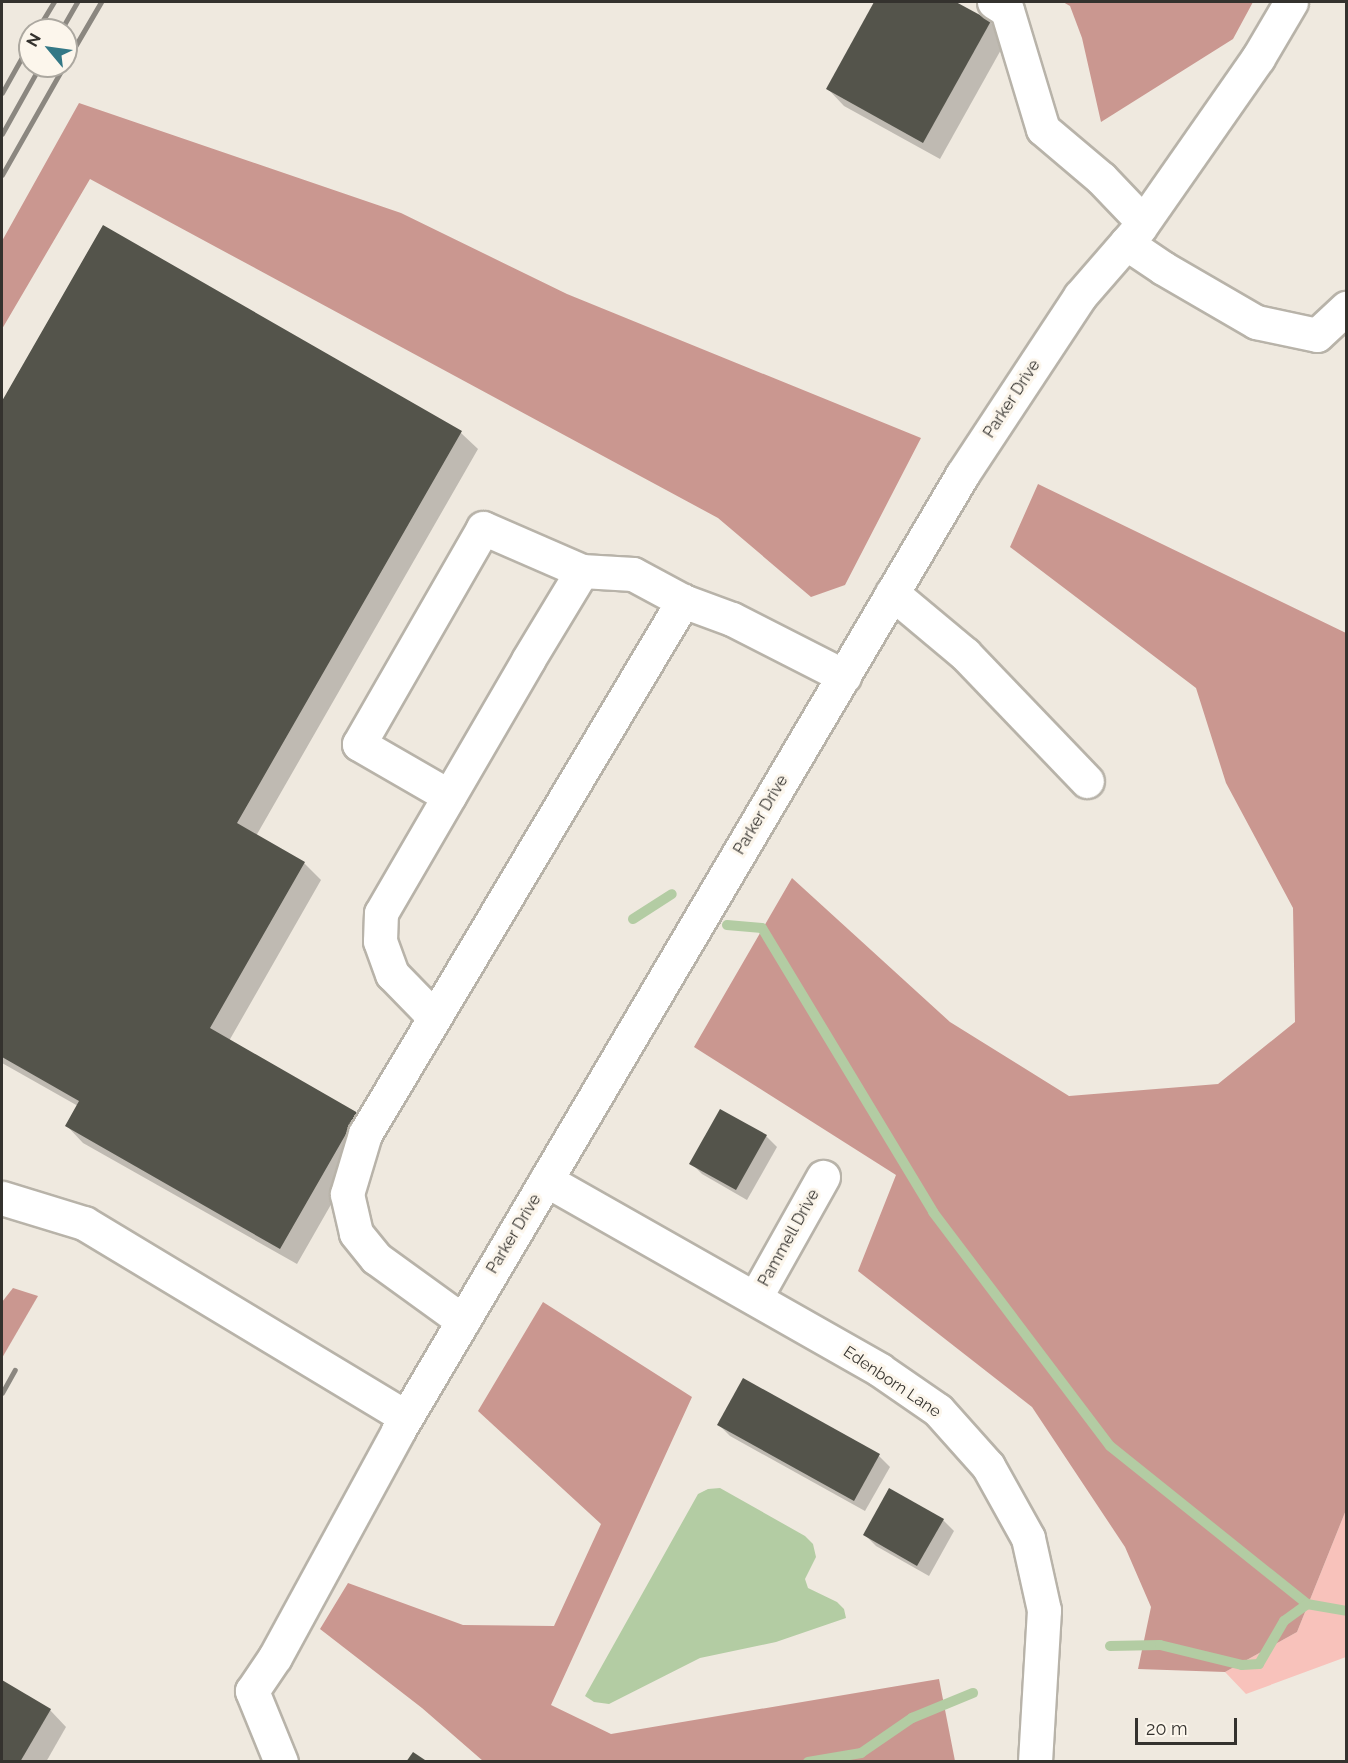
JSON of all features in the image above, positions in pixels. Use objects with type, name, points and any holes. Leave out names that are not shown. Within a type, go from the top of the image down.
[{"type":"street","points":[[994,2],[1007,10],[1043,129],[1101,178],[1135,232],[1163,268],[1256,322],[1317,335],[1347,308]]},
{"type":"street","name":"Parker Drive","points":[[281,1761],[252,1691],[275,1657],[406,1417],[962,475],[1080,296],[1135,232],[1258,58],[1291,2]]},
{"type":"street","points":[[449,796],[359,744],[483,528],[582,571],[633,574],[683,601],[732,619],[844,676]]},
{"type":"street","points":[[434,1017],[392,974],[380,941],[381,913],[582,571]]},
{"type":"street","points":[[892,593],[964,654],[1087,781]]},
{"type":"street","points":[[463,1321],[376,1258],[356,1233],[347,1194],[365,1134],[683,601]]},
{"type":"street","name":"Pammell Drive","points":[[755,1298],[823,1177]]},
{"type":"street","name":"Edenborn Lane","points":[[546,1179],[880,1370],[938,1410],[988,1466],[1028,1538],[1044,1610],[1035,1761]]},
{"type":"street","points":[[2,1198],[84,1223],[406,1417]]},
{"type":"shaded area","points":[[1063,2],[1253,2],[1233,39],[1101,122],[1082,38],[1070,6]]},
{"type":"shaded area","points":[[79,103],[401,213],[567,294],[921,438],[845,585],[811,597],[718,518],[90,179],[2,329],[2,241]]},
{"type":"shaded area","points":[[1038,484],[1346,633],[1346,1510],[1297,1632],[1225,1672],[1138,1669],[1151,1607],[1125,1547],[1032,1407],[858,1271],[896,1175],[694,1047],[792,878],[950,1022],[1069,1096],[1218,1084],[1295,1022],[1293,908],[1226,783],[1196,688],[1010,547]]},
{"type":"shaded area","points":[[13,1288],[38,1296],[2,1358],[2,1302]]},
{"type":"shaded area","points":[[543,1302],[692,1397],[551,1705],[611,1734],[939,1679],[955,1761],[483,1761],[422,1708],[320,1629],[348,1583],[463,1625],[554,1626],[601,1524],[478,1411]]},
{"type":"shaded area","points":[[720,1488],[805,1536],[813,1544],[816,1557],[805,1579],[808,1588],[837,1602],[844,1609],[846,1618],[776,1642],[700,1658],[609,1704],[594,1702],[585,1696],[698,1494],[708,1489]]},
{"type":"shaded area","points":[[1346,1510],[1346,1657],[1246,1694],[1225,1672],[1297,1632]]},
{"type":"building","points":[[874,2],[956,2],[991,21],[923,143],[826,89]]},
{"type":"building","points":[[103,225],[462,431],[237,823],[305,862],[210,1028],[358,1113],[280,1249],[65,1126],[79,1101],[2,1057],[2,401]]},
{"type":"building","points":[[720,1109],[767,1135],[736,1190],[689,1164]]},
{"type":"building","points":[[743,1378],[880,1454],[854,1501],[717,1425]]},
{"type":"building","points":[[889,1488],[944,1519],[917,1566],[863,1535]]},
{"type":"building","points":[[2,1680],[51,1709],[20,1762],[2,1762]]},
{"type":"building","points":[[413,1752],[428,1762],[406,1762]]},
{"type":"waterway","points":[[633,919],[672,894]]},
{"type":"waterway","points":[[727,925],[762,928],[933,1212],[1110,1446],[1307,1604],[1346,1611]]},
{"type":"waterway","points":[[1110,1646],[1160,1645],[1242,1665],[1259,1664],[1284,1621],[1307,1604]]},
{"type":"waterway","points":[[808,1762],[861,1753],[912,1718],[973,1693]]},
{"type":"railway","points":[[44,18],[54,2]]},
{"type":"railway","points":[[68,18],[77,2]]},
{"type":"railway","points":[[78,41],[101,2]]},
{"type":"railway","points":[[2,93],[18,64]]},
{"type":"railway","points":[[2,134],[33,78]]},
{"type":"railway","points":[[2,175],[57,78]]},
{"type":"railway","points":[[2,1393],[15,1370]]}]
